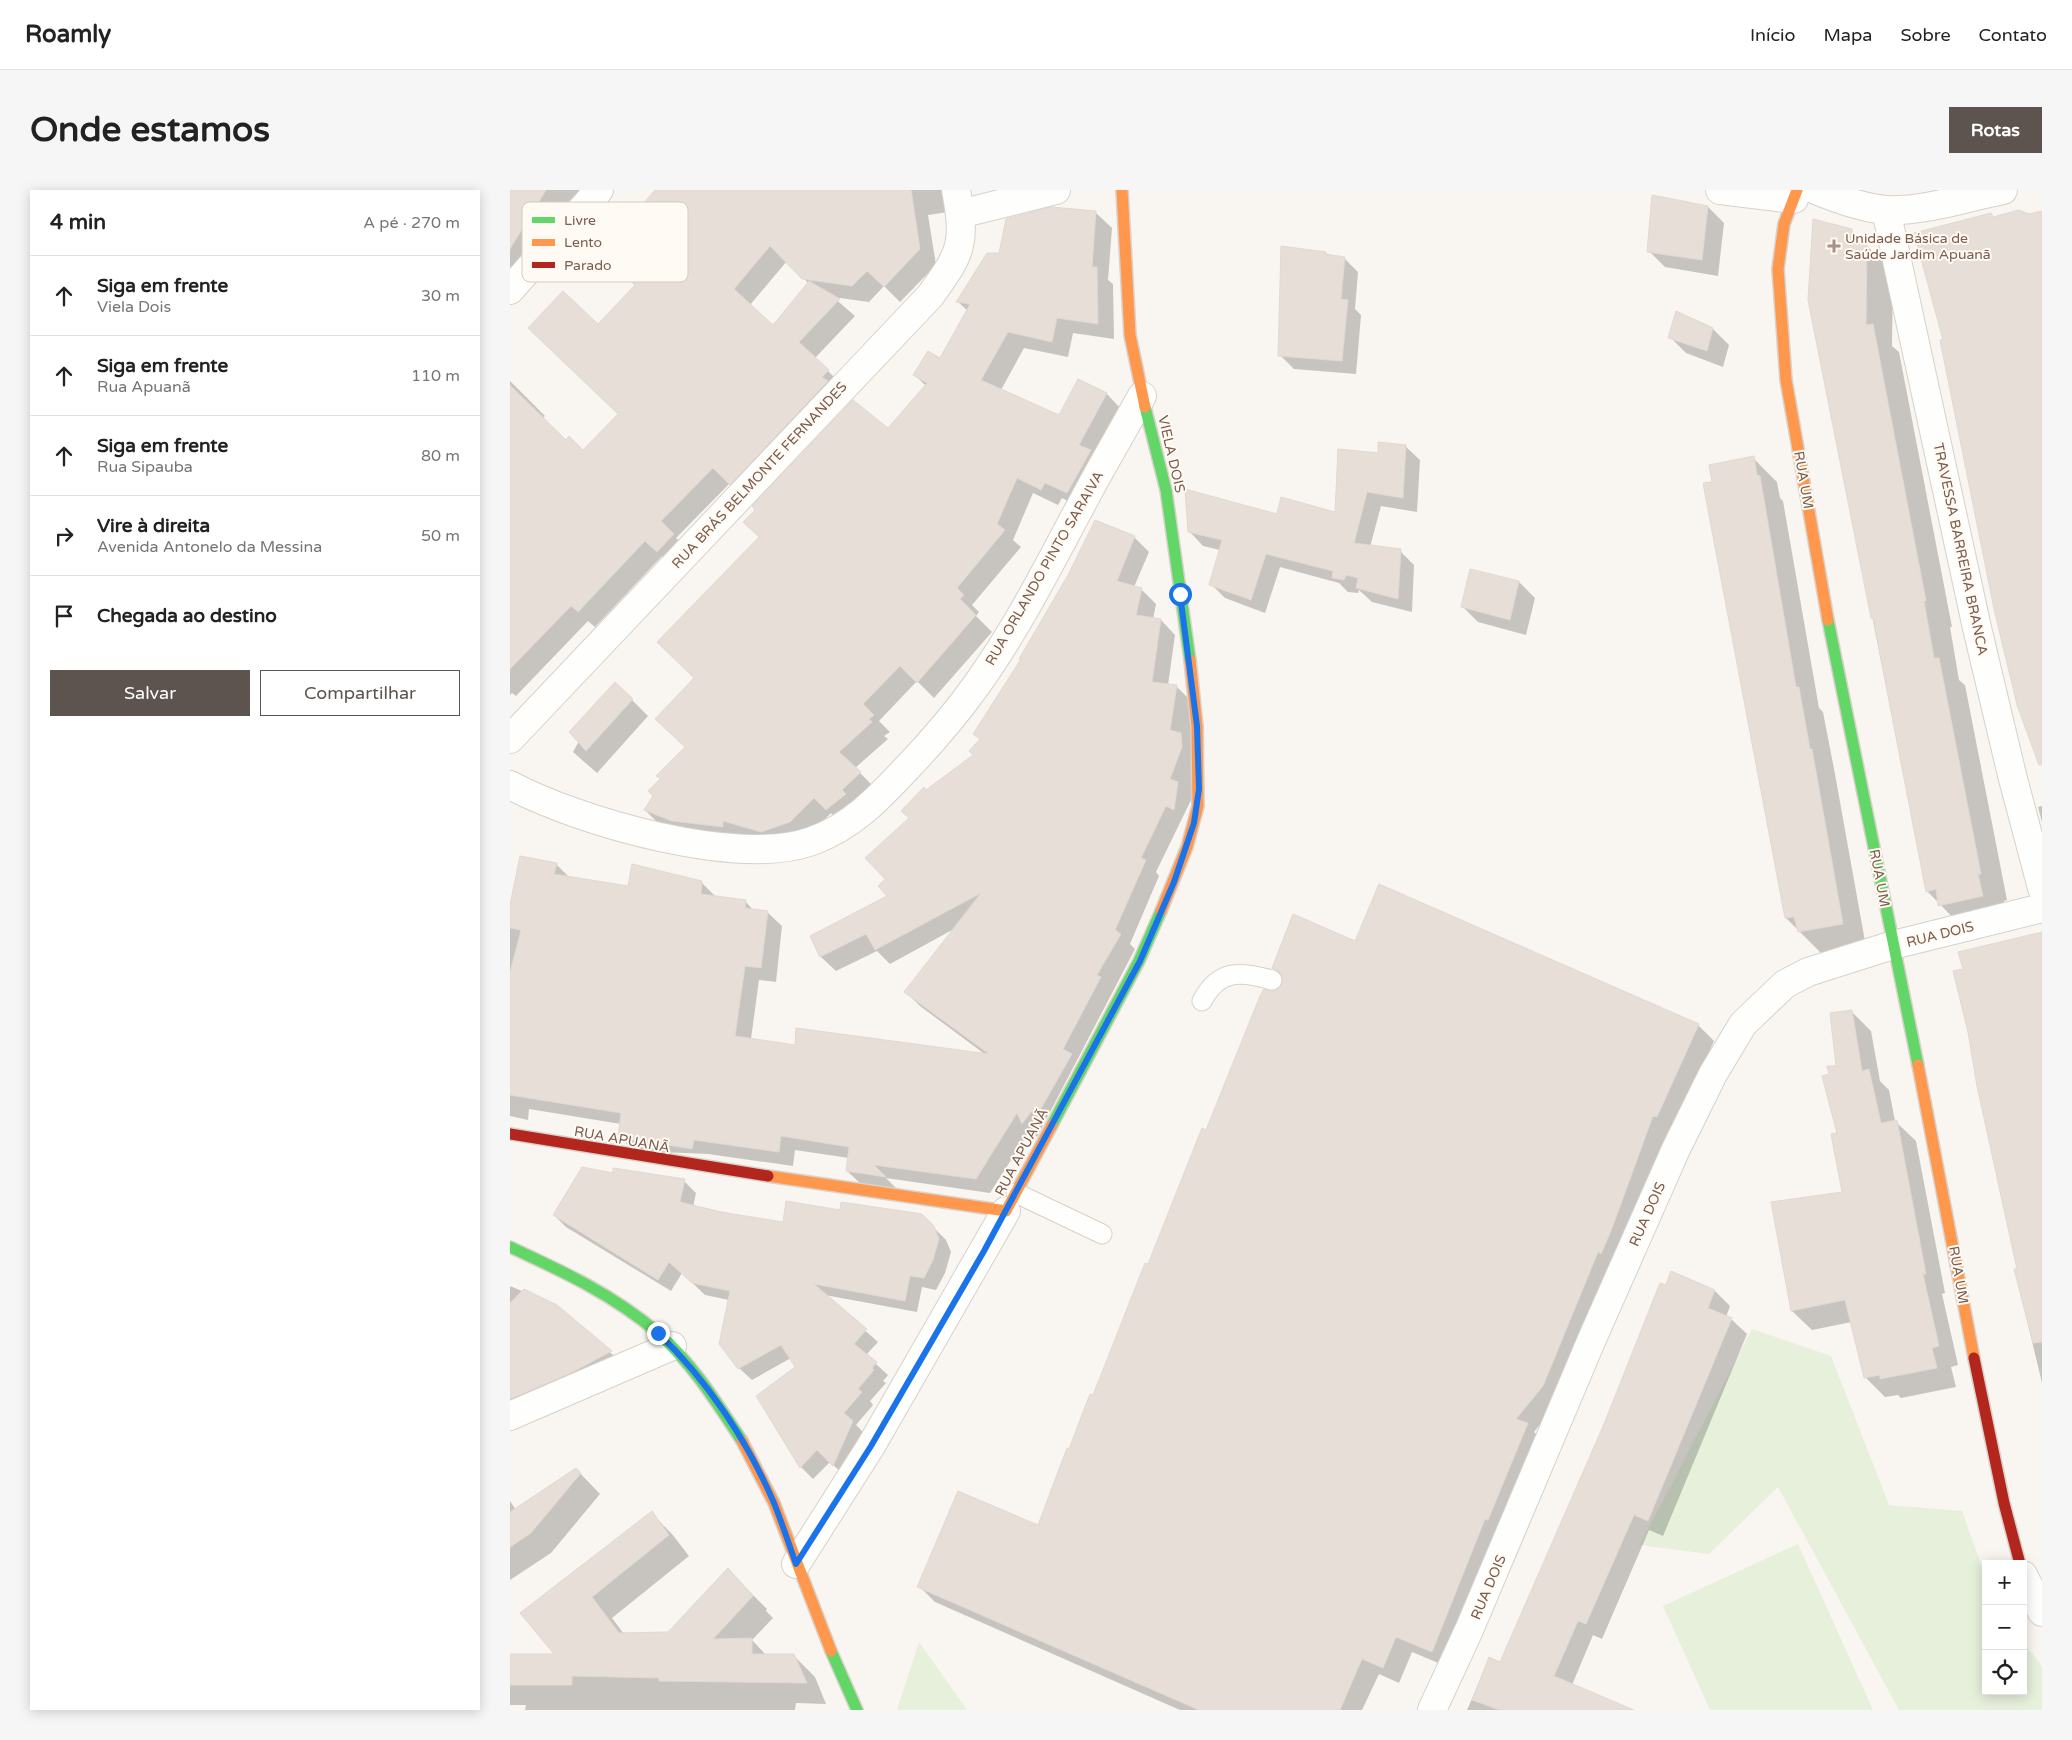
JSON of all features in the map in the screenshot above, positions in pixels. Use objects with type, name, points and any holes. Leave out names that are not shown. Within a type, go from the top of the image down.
[{"type":"street","points":[[588,202],[599,190]]},
{"type":"street","points":[[958,202],[1056,190]]},
{"type":"street","name":"VIELA DOIS","points":[[1122,190],[1127,307],[1142,396],[1166,490],[1197,726]]},
{"type":"street","points":[[1720,190],[1802,193],[1886,210],[1910,208],[2003,190]]},
{"type":"street","name":"RUA UM","points":[[1802,193],[1784,224],[1778,269],[1786,380],[1829,624],[1950,1225],[1982,1403],[2004,1504],[2019,1560]]},
{"type":"street","name":"RUA BRÁS BELMONTE FERNANDES","points":[[510,739],[930,296],[955,262],[961,240],[958,202]]},
{"type":"street","name":"TRAVESSA BARREIRA BRANCA","points":[[1886,210],[1980,637],[2012,775],[2042,888]]},
{"type":"street","points":[[510,290],[522,277]]},
{"type":"street","name":"RUA ORLANDO PINTO SARAIVA","points":[[510,785],[538,800],[572,814],[662,837],[717,848],[781,848],[810,842],[842,828],[874,803],[927,747],[979,682],[1020,617],[1142,396]]},
{"type":"street","name":"RUA APUANÃ","points":[[510,1134],[657,1161],[880,1190],[1011,1202],[1140,961],[1174,882],[1187,847],[1198,806],[1197,726]]},
{"type":"street","name":"RUA DOIS","points":[[1432,1710],[1469,1630],[1610,1298],[1668,1167],[1713,1074],[1743,1024],[1785,984],[1808,972],[1893,945],[2042,908]]},
{"type":"street","points":[[796,1564],[871,1446],[1011,1202]]},
{"type":"street","points":[[510,1247],[589,1284],[658,1333],[672,1346],[704,1384],[748,1452],[774,1503],[796,1564],[857,1710]]},
{"type":"street","points":[[510,1416],[672,1346]]},
{"type":"street","points":[[2027,1583],[2042,1612]]},
{"type":"lane","points":[[1202,1001],[1209,988],[1219,979],[1231,975],[1251,975],[1272,980]]},
{"type":"lane","points":[[1011,1202],[1102,1234]]},
{"type":"green space","points":[[1752,1329],[1831,1356],[1889,1505],[1962,1511],[1982,1567],[1982,1695],[2027,1695],[2027,1648],[2042,1666],[2042,1710],[1899,1710],[1778,1487],[1709,1554],[1640,1545]]},
{"type":"green space","points":[[1798,1544],[1873,1710],[1710,1710],[1663,1606]]},
{"type":"green space","points":[[919,1642],[967,1710],[897,1710]]},
{"type":"building","points":[[510,190],[546,190],[539,202],[522,202],[522,229],[510,249]]},
{"type":"building","points":[[655,190],[911,190],[920,249],[884,287],[867,271],[852,286],[802,279],[770,246],[734,289],[773,325],[809,281],[840,299],[799,342],[829,370],[822,377],[828,381],[730,485],[713,468],[661,521],[674,534],[657,552],[645,541],[578,612],[571,606],[510,669],[510,385],[566,440],[569,436],[583,450],[618,414],[528,328],[563,291],[598,324],[635,285],[632,282],[688,282],[688,202],[645,202]]},
{"type":"building","points":[[1652,195],[1708,206],[1702,260],[1647,252]]},
{"type":"building","points":[[1051,207],[1096,211],[1092,267],[1097,267],[1098,324],[1057,318],[1052,342],[1008,332],[981,380],[1059,415],[1078,379],[1107,393],[1079,445],[1091,450],[1067,493],[1045,483],[1041,490],[1017,478],[997,524],[1005,530],[957,588],[964,595],[960,599],[976,615],[917,683],[900,666],[863,704],[874,715],[869,719],[872,722],[839,752],[861,772],[842,790],[846,794],[826,810],[814,798],[790,822],[761,832],[723,821],[723,827],[672,821],[644,810],[653,796],[648,791],[661,778],[656,776],[685,747],[655,719],[694,678],[657,642],[759,537],[743,522],[755,510],[752,506],[853,400],[888,428],[927,383],[913,375],[928,351],[940,358],[970,304],[956,302],[987,253],[999,253],[1006,219]]},
{"type":"building","points":[[2019,210],[2029,214],[2042,211],[2042,765],[2039,765],[2017,705],[1994,609],[1940,340],[1943,340],[1914,233],[1991,213],[1993,217]]},
{"type":"building","points":[[1813,219],[1852,229],[1850,242],[1867,244],[1866,325],[1873,324],[1926,601],[1924,601],[1934,658],[1939,658],[1981,874],[1978,874],[1983,896],[1938,906],[1936,889],[1926,892],[1873,618],[1871,618],[1808,300]]},
{"type":"building","points":[[1281,246],[1326,252],[1325,254],[1345,257],[1341,299],[1348,300],[1342,361],[1278,356]]},
{"type":"building","points":[[1676,311],[1713,328],[1707,351],[1668,338]]},
{"type":"building","points":[[1378,442],[1406,445],[1403,498],[1367,492],[1354,543],[1401,549],[1398,599],[1356,588],[1358,578],[1346,575],[1344,580],[1332,578],[1333,571],[1266,554],[1251,600],[1209,585],[1222,540],[1188,532],[1185,489],[1277,514],[1281,497],[1335,512],[1338,449],[1378,453]]},
{"type":"building","points":[[1754,456],[1757,475],[1760,476],[1796,687],[1799,687],[1810,749],[1812,749],[1843,924],[1798,932],[1794,917],[1785,918],[1703,483],[1712,482],[1709,465]]},
{"type":"building","points":[[1095,520],[1135,536],[1117,581],[1142,588],[1136,615],[1161,619],[1152,682],[1177,685],[1170,730],[1181,733],[1182,747],[1170,779],[1178,782],[1174,810],[1166,806],[1141,858],[1146,860],[1115,930],[1121,934],[1097,975],[1101,977],[1063,1049],[1072,1054],[1039,1112],[1034,1108],[1022,1124],[1017,1113],[976,1179],[874,1165],[886,1177],[846,1171],[849,1147],[781,1136],[779,1152],[694,1140],[692,1149],[618,1137],[621,1113],[510,1095],[510,973],[521,930],[510,928],[510,905],[520,856],[557,863],[554,874],[628,886],[632,864],[702,881],[701,894],[746,900],[745,908],[768,911],[761,968],[745,966],[735,1036],[795,1045],[796,1028],[989,1054],[904,992],[981,893],[875,950],[866,934],[820,957],[810,936],[887,896],[878,886],[885,879],[865,858],[909,818],[901,811],[924,787],[926,790],[973,755],[969,751],[980,739],[973,734],[1021,659],[1019,659],[1068,575]]},
{"type":"building","points":[[1470,569],[1519,581],[1510,620],[1461,607]]},
{"type":"building","points":[[615,682],[633,699],[586,751],[569,732]]},
{"type":"building","points":[[1379,884],[1699,1024],[1657,1117],[1653,1116],[1611,1231],[1601,1254],[1598,1252],[1543,1386],[1516,1419],[1528,1423],[1488,1520],[1485,1519],[1432,1652],[1396,1637],[1383,1668],[1362,1659],[1340,1710],[1199,1710],[917,1587],[958,1491],[1038,1525],[1067,1448],[1069,1449],[1090,1394],[1093,1395],[1145,1263],[1148,1264],[1202,1128],[1206,1130],[1260,996],[1264,989],[1275,991],[1283,983],[1280,972],[1272,968],[1293,914],[1355,941]]},
{"type":"building","points":[[2042,932],[2042,1342],[2033,1343],[2014,1269],[2017,1269],[1977,1086],[1968,1032],[1953,971],[1963,969],[1958,952]]},
{"type":"building","points":[[1852,1010],[1862,1071],[1869,1069],[1881,1123],[1897,1120],[1926,1274],[1923,1274],[1939,1346],[1932,1348],[1937,1368],[1880,1379],[1880,1375],[1864,1378],[1845,1300],[1791,1311],[1771,1202],[1842,1192],[1831,1134],[1837,1133],[1822,1076],[1829,1074],[1827,1066],[1836,1066],[1830,1013]]},
{"type":"building","points":[[582,1167],[613,1173],[613,1168],[685,1179],[680,1202],[721,1212],[783,1222],[786,1201],[840,1210],[841,1202],[922,1214],[934,1226],[939,1239],[933,1260],[924,1278],[910,1276],[905,1301],[814,1284],[867,1329],[854,1344],[877,1362],[872,1368],[874,1370],[858,1389],[862,1392],[844,1413],[853,1421],[833,1466],[817,1450],[800,1468],[756,1396],[795,1367],[781,1345],[738,1369],[719,1344],[730,1291],[692,1283],[669,1262],[658,1280],[553,1215]]},
{"type":"building","points":[[1671,1271],[1715,1290],[1708,1308],[1732,1318],[1648,1521],[1634,1515],[1586,1624],[1578,1621],[1554,1676],[1634,1710],[1500,1710],[1472,1700],[1489,1657],[1500,1662],[1604,1424],[1660,1283],[1666,1285]]},
{"type":"building","points":[[524,1289],[557,1305],[612,1351],[571,1373],[510,1399],[510,1303]]},
{"type":"building","points":[[576,1468],[581,1473],[531,1533],[510,1547],[510,1512]]},
{"type":"building","points":[[652,1511],[669,1535],[592,1597],[619,1633],[668,1632],[728,1568],[753,1596],[713,1639],[752,1638],[752,1654],[794,1654],[807,1683],[659,1681],[659,1678],[572,1676],[572,1685],[510,1685],[510,1654],[554,1654],[520,1613]]},
{"type":"traffic: fast","points":[[1145,407],[1166,490],[1190,660]]},
{"type":"traffic: fast","points":[[1828,620],[1918,1065]]},
{"type":"traffic: fast","points":[[1052,1125],[1139,961],[1161,911]]},
{"type":"traffic: fast","points":[[510,1247],[606,1295],[658,1333],[693,1370],[742,1441]]},
{"type":"traffic: fast","points":[[831,1651],[857,1710]]},
{"type":"traffic: slow","points":[[1122,190],[1130,335],[1145,407]]},
{"type":"traffic: slow","points":[[1797,190],[1784,224],[1778,269],[1786,380],[1828,620]]},
{"type":"traffic: slow","points":[[1161,911],[1187,847],[1198,806],[1197,726],[1190,660]]},
{"type":"traffic: slow","points":[[1918,1065],[1974,1358]]},
{"type":"traffic: slow","points":[[768,1176],[1006,1211],[1052,1125]]},
{"type":"traffic: slow","points":[[742,1441],[774,1503],[831,1651]]},
{"type":"traffic: jam","points":[[510,1134],[768,1176]]},
{"type":"traffic: jam","points":[[1974,1358],[2004,1503],[2019,1560]]},
{"type":"place","name":"Unidade Básica de Saúde Jardim Apuanã","points":[[1834,246]]},
{"type":"route","points":[[658,1333],[694,1371],[728,1418],[774,1503],[796,1564],[871,1446],[984,1251],[1140,961],[1174,882],[1194,823],[1199,789],[1197,726],[1180,594]]}]
